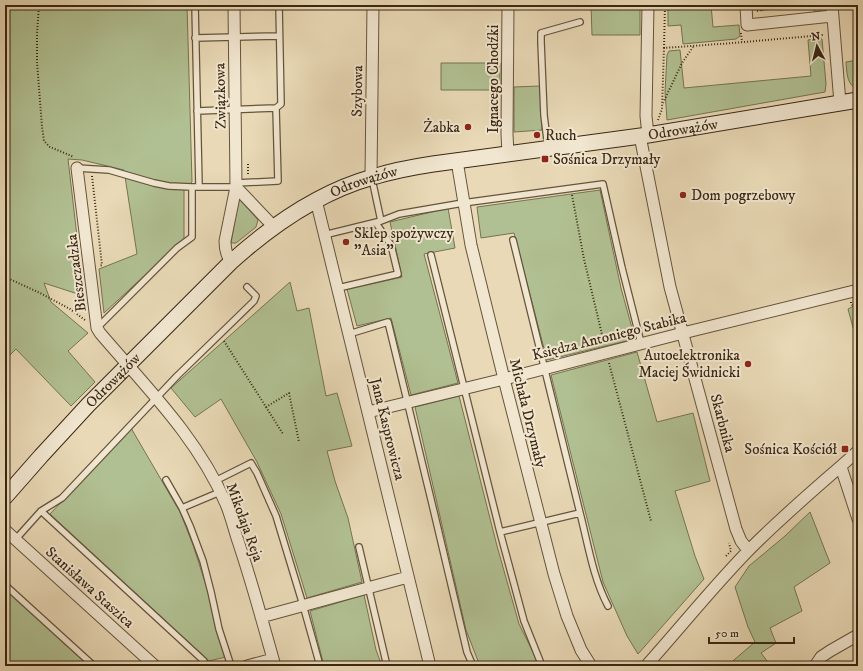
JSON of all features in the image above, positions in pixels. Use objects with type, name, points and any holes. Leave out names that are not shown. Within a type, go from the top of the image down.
[{"type":"street","name":"Związkowa","points":[[232,262],[227,256],[225,241],[236,185],[234,5]]},
{"type":"street","name":"Szybowa","points":[[371,177],[373,5]]},
{"type":"street","name":"Ignacego Chodźki","points":[[508,5],[508,154]]},
{"type":"street","name":"Skarbnika","points":[[648,5],[645,132],[670,287],[736,529],[741,541],[748,550]]},
{"type":"street","points":[[746,5],[747,25],[832,16]]},
{"type":"street","points":[[832,5],[840,103]]},
{"type":"street","name":"Odrowążów","points":[[5,498],[61,434],[127,365],[232,262],[274,227],[316,200],[371,177],[406,168],[548,149],[645,132],[858,100]]},
{"type":"street","name":"Michała Drzymały","points":[[457,161],[471,245],[554,574],[567,616],[581,650],[591,666]]},
{"type":"street","name":"Bieszczadzka","points":[[77,168],[97,328],[127,365]]},
{"type":"street","points":[[236,185],[274,227]]},
{"type":"street","name":"Jana Kasprowicza","points":[[316,200],[430,666]]},
{"type":"street","name":"Księdza Antoniego Stabika","points":[[368,412],[858,290]]},
{"type":"street","name":"Mikołaja Reja","points":[[127,365],[185,434],[198,453],[226,504],[274,662]]},
{"type":"street","points":[[646,666],[748,550],[858,452]]},
{"type":"street","points":[[841,467],[858,520]]},
{"type":"street","name":"Stanisława Staszica","points":[[5,530],[155,666]]},
{"type":"street","points":[[261,617],[408,577]]},
{"type":"street","points":[[815,666],[826,654],[858,635]]},
{"type":"street","points":[[247,666],[274,662]]},
{"type":"lane","points":[[195,5],[199,187]]},
{"type":"lane","points":[[197,110],[276,108],[281,104],[279,5]]},
{"type":"lane","points":[[548,149],[544,108],[541,42],[542,33],[580,22]]},
{"type":"lane","points":[[196,38],[280,36]]},
{"type":"lane","points":[[77,168],[109,170],[154,184],[169,186],[199,187],[278,181],[276,108]]},
{"type":"lane","points":[[338,288],[398,274],[391,245],[379,222],[371,177]]},
{"type":"lane","points":[[324,235],[379,222],[398,214],[463,202],[604,184],[622,268],[641,343]]},
{"type":"lane","points":[[97,328],[177,248],[192,237],[192,187]]},
{"type":"lane","points":[[513,240],[597,580],[601,593],[608,606]]},
{"type":"lane","points":[[431,255],[500,532],[524,621],[542,666]]},
{"type":"lane","points":[[15,540],[40,511],[62,498],[177,376],[254,301],[256,296],[247,287]]},
{"type":"lane","points":[[349,334],[388,322],[467,652],[473,666]]},
{"type":"lane","points":[[214,481],[251,464],[257,473],[276,516],[320,666]]},
{"type":"lane","points":[[166,480],[182,508],[190,526],[202,561],[219,628],[231,666]]},
{"type":"lane","points":[[182,508],[220,492]]},
{"type":"lane","points":[[40,511],[204,661],[206,666]]},
{"type":"lane","points":[[500,532],[580,513]]},
{"type":"lane","points":[[359,547],[387,666]]},
{"type":"lane","points":[[5,585],[94,666]]},
{"type":"path","points":[[39,5],[37,62],[44,140],[50,147],[76,158],[77,168]]},
{"type":"path","points":[[645,132],[656,124],[663,104],[665,5]]},
{"type":"path","points":[[664,48],[823,35],[825,37]]},
{"type":"path","points":[[663,104],[682,63],[693,46]]},
{"type":"path","points":[[5,277],[70,309],[97,328]]},
{"type":"path","points":[[220,334],[283,434]]},
{"type":"path","points":[[266,407],[289,392],[299,442]]},
{"type":"path","points":[[731,551],[741,541]]},
{"type":"green space","points":[[5,5],[187,5],[192,182],[184,190],[184,239],[104,313],[99,269],[137,254],[124,170],[82,160],[68,159],[84,296],[44,283],[51,302],[88,333],[68,351],[95,382],[71,406],[16,349],[5,360]]},
{"type":"green space","points":[[591,5],[640,5],[640,35],[592,35]]},
{"type":"green space","points":[[668,5],[711,5],[713,27],[739,25],[740,36],[736,39],[683,44],[681,25],[668,26]]},
{"type":"green space","points":[[757,5],[811,5],[761,11],[758,9]]},
{"type":"green space","points":[[813,5],[820,5],[821,14],[815,15]]},
{"type":"green space","points":[[822,39],[826,84],[825,92],[667,120],[665,92],[667,55],[669,51],[680,50],[684,88],[811,76],[808,40]]},
{"type":"green space","points":[[858,60],[858,87],[855,88],[848,80],[846,62]]},
{"type":"green space","points":[[441,63],[500,63],[500,90],[441,90]]},
{"type":"green space","points":[[540,86],[542,130],[514,132],[514,87]]},
{"type":"green space","points":[[600,190],[621,288],[635,339],[547,360],[514,233],[481,238],[477,207]]},
{"type":"green space","points":[[240,200],[258,220],[256,227],[236,243],[231,243],[238,202]]},
{"type":"green space","points":[[448,208],[455,248],[424,254],[458,383],[411,395],[391,318],[357,326],[347,289],[402,277],[390,222]]},
{"type":"green space","points":[[290,282],[297,311],[309,308],[326,396],[337,393],[352,446],[327,451],[335,481],[348,518],[362,582],[307,598],[281,514],[257,462],[221,399],[195,417],[171,388]]},
{"type":"green space","points":[[858,304],[858,346],[848,309]]},
{"type":"green space","points":[[637,352],[657,422],[693,413],[710,481],[675,491],[695,556],[704,579],[638,654],[627,636],[603,582],[551,375]]},
{"type":"green space","points":[[459,396],[497,546],[519,624],[540,666],[480,666],[466,630],[415,407]]},
{"type":"green space","points":[[131,428],[180,512],[206,585],[226,657],[209,661],[50,514]]},
{"type":"green space","points":[[810,512],[830,563],[794,587],[802,611],[770,628],[776,643],[761,653],[771,666],[727,666],[755,642],[748,627],[735,587],[749,566],[785,536]]},
{"type":"green space","points":[[5,589],[90,666],[5,666]]},
{"type":"green space","points":[[364,595],[376,650],[382,666],[324,666],[310,611]]},
{"type":"place","name":"Żabka","points":[[468,127]]},
{"type":"place","name":"Ruch","points":[[537,135]]},
{"type":"place","name":"Sośnica Drzymały","points":[[545,159]]},
{"type":"place","name":"Dom pogrzebowy","points":[[683,195]]},
{"type":"place","name":"Sklep spożywczy \"Asia\"","points":[[346,242]]},
{"type":"place","name":"Autoelektronika Maciej Świdnicki","points":[[748,364]]},
{"type":"place","name":"Sośnica Kościół","points":[[845,449]]}]
